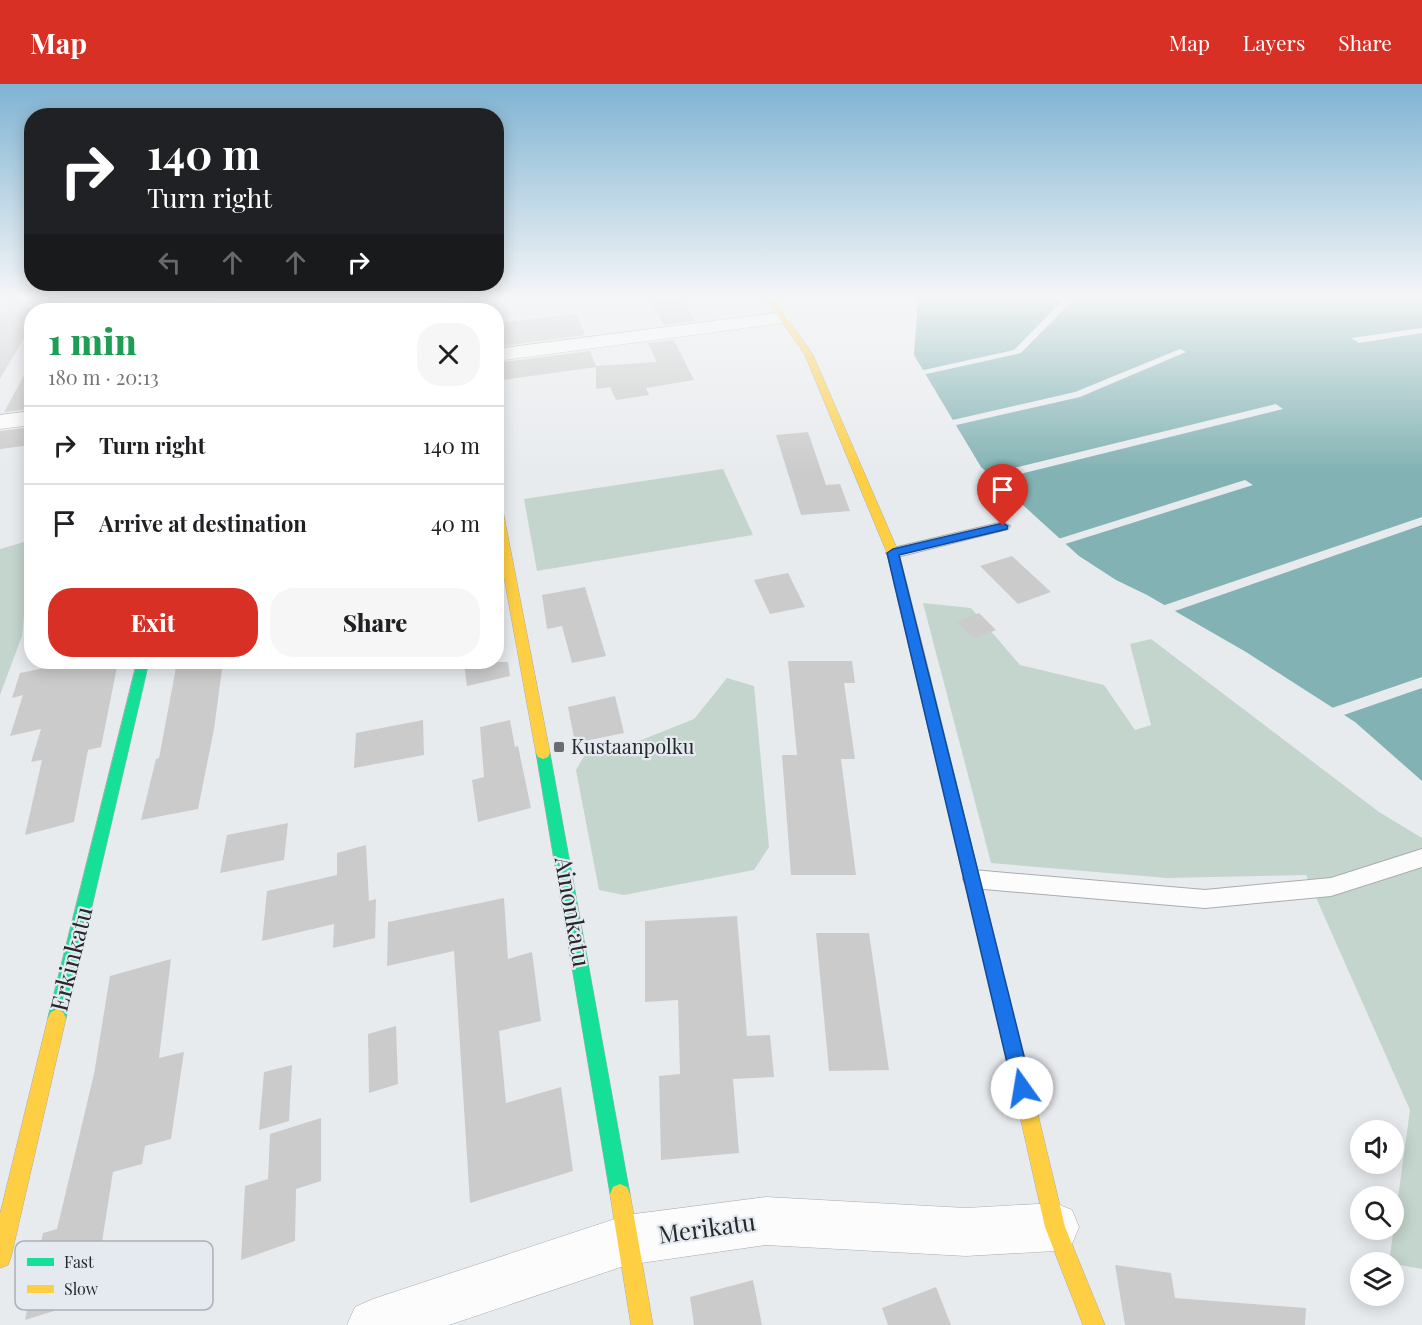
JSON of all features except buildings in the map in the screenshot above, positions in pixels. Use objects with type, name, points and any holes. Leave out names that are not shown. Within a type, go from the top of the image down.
[{"type":"street","points":[[810,357],[893,553],[974,879],[1055,1227],[1094,1325]]},
{"type":"street","points":[[0,422],[24,419]]},
{"type":"street","name":"Ainonkatu","points":[[504,544],[566,874],[642,1325]]},
{"type":"street","name":"Erkinkatu","points":[[0,1257],[141,669]]},
{"type":"street","name":"Merikatu","points":[[373,1325],[627,1240],[766,1221],[966,1232],[1055,1227]]},
{"type":"lane","points":[[893,553],[1003,526]]},
{"type":"lane","points":[[974,879],[1205,899],[1330,887],[1422,858]]},
{"type":"green space","points":[[723,469],[753,535],[537,571],[524,499]]},
{"type":"green space","points":[[24,542],[22,636],[0,695],[0,549]]},
{"type":"green space","points":[[923,603],[971,608],[1020,665],[1104,685],[1135,730],[1151,725],[1130,644],[1151,639],[1379,812],[1422,838],[1422,1269],[1404,1266],[1404,1252],[1391,1252],[1392,1240],[1404,1240],[1404,1186],[1400,1186],[1401,1174],[1404,1174],[1404,1154],[1410,1110],[1306,875],[1167,878],[991,863]]},
{"type":"green space","points":[[727,678],[754,686],[769,847],[754,870],[624,895],[599,890],[576,770],[590,746],[639,741],[694,719]]},
{"type":"water","points":[[915,357],[1422,357],[1422,781],[1355,722],[1246,652],[1147,595],[1116,580],[1079,556],[981,467]]},
{"type":"pier","points":[[983,357],[1003,357],[922,375],[919,371]]},
{"type":"pier","points":[[1161,357],[1174,357],[1080,397],[952,426],[948,421],[1075,392]]},
{"type":"pier","points":[[1276,404],[1283,409],[992,481],[985,475]]},
{"type":"pier","points":[[1245,480],[1253,485],[1062,545],[1055,540]]},
{"type":"pier","points":[[1422,517],[1422,525],[1172,612],[1162,606]]},
{"type":"pier","points":[[1422,677],[1422,688],[1341,716],[1329,709]]},
{"type":"traffic: fast","points":[[57,1018],[141,669]]},
{"type":"traffic: fast","points":[[922,672],[1024,1094]]},
{"type":"traffic: fast","points":[[543,753],[620,1194]]},
{"type":"traffic: slow","points":[[810,357],[893,553],[922,672]]},
{"type":"traffic: slow","points":[[504,544],[543,753]]},
{"type":"traffic: slow","points":[[0,1257],[57,1018]]},
{"type":"traffic: slow","points":[[1024,1094],[1055,1227],[1094,1325]]},
{"type":"traffic: slow","points":[[620,1194],[642,1325]]},
{"type":"place","name":"Kustaanpolku","points":[[559,747]]},
{"type":"route","points":[[1003,526],[893,553],[974,879],[1022,1088]]}]
